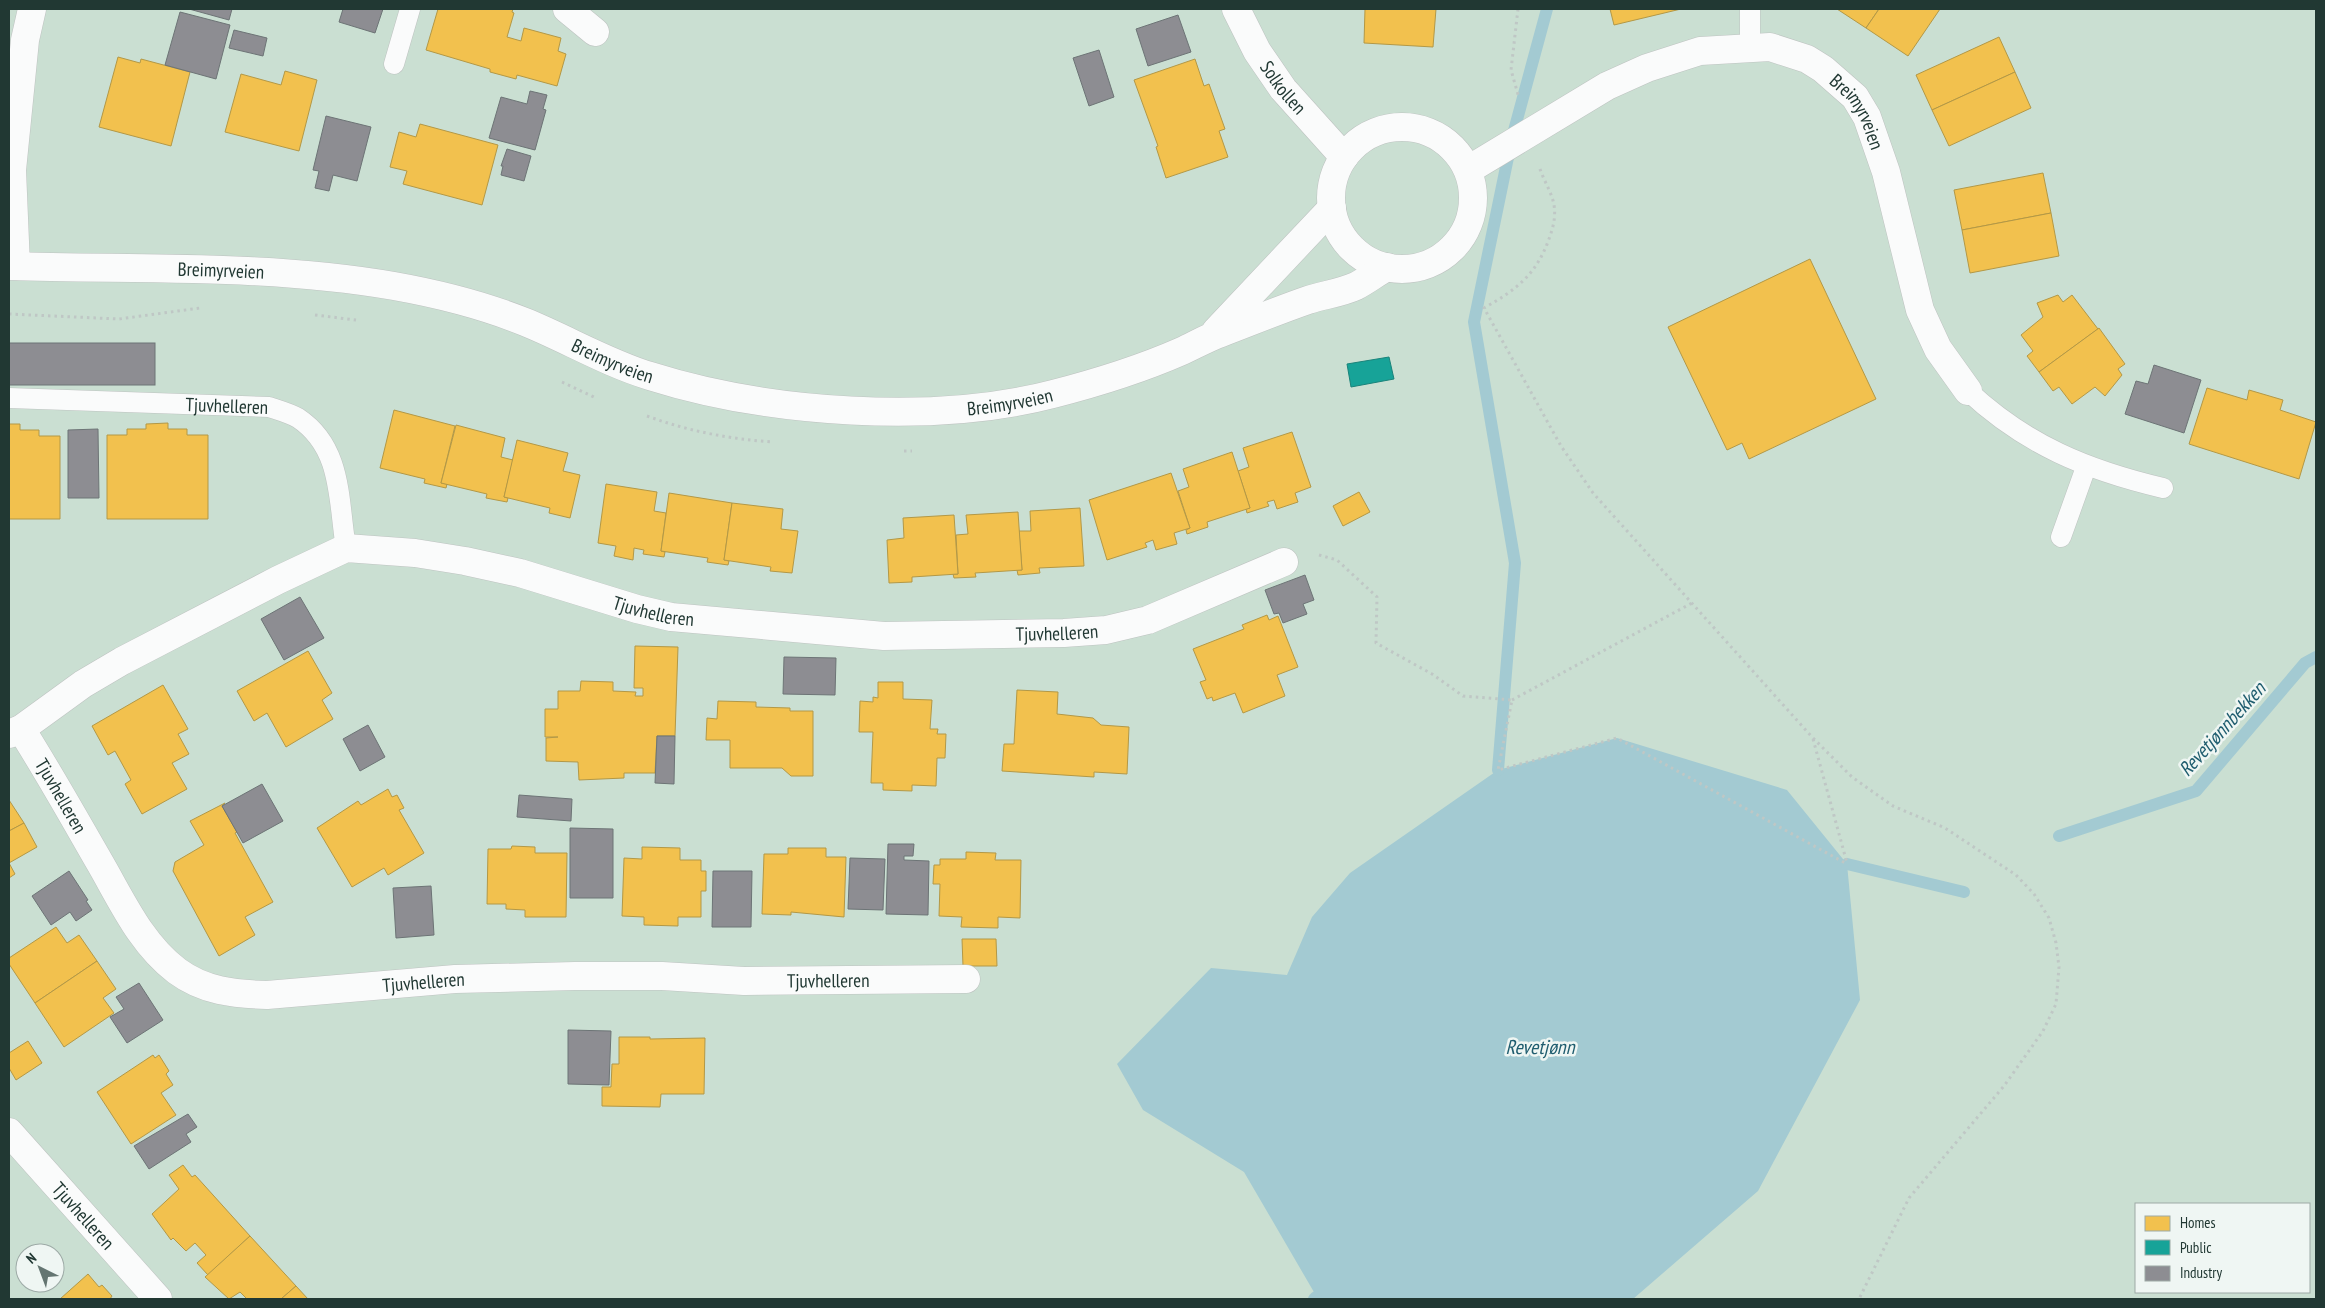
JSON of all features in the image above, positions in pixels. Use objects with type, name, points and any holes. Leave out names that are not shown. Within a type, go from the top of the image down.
[{"type":"street","points":[[12,266],[12,170],[25,40],[32,9]]},
{"type":"street","points":[[567,9],[595,32]]},
{"type":"street","name":"Solkollen","points":[[1236,9],[1256,50],[1283,89],[1344,157]]},
{"type":"street","name":"Breimyrveien","points":[[1468,170],[1607,86],[1647,68],[1700,51],[1750,48],[1770,47],[1807,59],[1823,69],[1855,98],[1867,117],[1886,172],[1920,310],[1938,349],[1968,391]]},
{"type":"street","points":[[1399,127],[1414,128],[1440,138],[1457,152],[1468,170],[1473,191],[1472,213],[1464,234],[1449,252],[1430,263],[1409,269],[1386,267],[1366,260],[1350,246],[1338,228],[1332,208],[1333,181],[1344,157],[1359,141],[1378,131],[1399,127]]},
{"type":"street","name":"Breimyrveien","points":[[1211,336],[1332,208]]},
{"type":"street","name":"Breimyrveien","points":[[12,266],[254,270],[394,286],[475,304],[523,321],[646,375],[707,392],[775,403],[858,410],[936,411],[996,406],[1052,395],[1122,373],[1180,352],[1211,336],[1309,300],[1355,286],[1386,267]]},
{"type":"street","name":"Tjuvhelleren","points":[[966,979],[744,981],[662,976],[575,976],[455,979],[267,995],[238,994],[216,990],[178,972],[156,953],[133,920],[15,731],[83,684],[122,661],[278,580],[346,548],[415,553],[474,562],[520,572],[637,610],[671,617],[884,636],[1064,633],[1106,630],[1148,620],[1284,562]]},
{"type":"street","name":"Tjuvhelleren","points":[[9,1132],[158,1299]]},
{"type":"lane","points":[[394,64],[410,9]]},
{"type":"lane","points":[[1750,9],[1750,48]]},
{"type":"lane","name":"Breimyrveien","points":[[1968,391],[2012,428],[2086,467],[2163,488]]},
{"type":"lane","name":"Tjuvhelleren","points":[[9,398],[269,407],[296,418],[316,433],[333,461],[346,548]]},
{"type":"lane","points":[[2061,537],[2086,467]]},
{"type":"path","points":[[1518,9],[1511,70],[1544,183],[1554,204],[1555,218],[1552,232],[1534,272],[1509,294],[1484,308],[1561,446],[1593,493],[1812,737],[1852,777],[1893,806],[1945,828],[2016,875],[2034,894],[2049,918],[2056,943],[2059,967],[2056,1004],[2043,1031],[2004,1086],[1910,1198],[1859,1299]]},
{"type":"path","points":[[9,314],[119,318],[205,307]]},
{"type":"path","points":[[313,315],[359,320]]},
{"type":"path","points":[[560,381],[576,390],[603,400]]},
{"type":"path","points":[[639,413],[684,429],[740,440],[778,442]]},
{"type":"path","points":[[903,451],[912,451]]},
{"type":"path","points":[[1284,562],[1318,555],[1337,560],[1377,597],[1376,642],[1432,674],[1463,696],[1512,700],[1692,603]]},
{"type":"path","points":[[1512,700],[1498,770],[1617,738],[1847,864],[1812,737]]},
{"type":"green space","points":[[9,9],[2316,9],[2316,1299],[9,1299]]},
{"type":"water","name":"Revetjønn","points":[[1617,738],[1787,790],[1847,864],[1860,1000],[1758,1191],[1633,1299],[1318,1299],[1244,1172],[1143,1110],[1117,1064],[1211,968],[1287,975],[1312,917],[1350,873],[1498,770]]},
{"type":"building: Homes","points":[[438,9],[513,9],[512,12],[514,13],[507,37],[521,41],[524,28],[561,38],[558,51],[566,54],[557,86],[517,75],[516,79],[490,72],[490,69],[426,50]]},
{"type":"building: Homes","points":[[1365,9],[1436,9],[1433,47],[1364,43]]},
{"type":"building: Homes","points":[[1610,9],[1681,9],[1614,25]]},
{"type":"building: Homes","points":[[1837,9],[1879,9],[1866,28]]},
{"type":"building: Homes","points":[[1879,9],[1940,9],[1908,56],[1866,28]]},
{"type":"building: Homes","points":[[1999,37],[2015,72],[1932,110],[1916,75]]},
{"type":"building: Homes","points":[[118,57],[140,63],[141,59],[190,72],[171,146],[99,127]]},
{"type":"building: Homes","points":[[1195,59],[1204,86],[1209,84],[1225,129],[1219,131],[1228,157],[1166,178],[1156,147],[1158,146],[1134,80]]},
{"type":"building: Homes","points":[[285,71],[317,80],[299,151],[225,132],[241,74],[281,85]]},
{"type":"building: Homes","points":[[2015,72],[2031,108],[1949,146],[1932,110]]},
{"type":"building: Homes","points":[[420,124],[498,145],[482,205],[403,184],[407,171],[390,167],[399,132],[416,137]]},
{"type":"building: Homes","points":[[2043,173],[2051,213],[1962,230],[1954,190]]},
{"type":"building: Homes","points":[[2051,213],[2059,256],[1970,273],[1962,230]]},
{"type":"building: Homes","points":[[1810,259],[1876,399],[1749,459],[1742,443],[1727,450],[1668,327]]},
{"type":"building: Homes","points":[[2058,295],[2063,302],[2072,295],[2098,329],[2039,372],[2027,356],[2033,351],[2021,335],[2043,317],[2037,303]]},
{"type":"building: Homes","points":[[2099,328],[2125,364],[2118,369],[2122,375],[2105,396],[2095,387],[2072,404],[2059,387],[2053,391],[2039,372]]},
{"type":"building: Homes","points":[[2207,388],[2247,400],[2249,390],[2283,400],[2280,410],[2316,422],[2299,479],[2189,444]]},
{"type":"building: Homes","points":[[394,410],[455,426],[441,483],[447,484],[446,488],[424,483],[425,479],[380,468]]},
{"type":"building: Homes","points":[[168,423],[168,429],[187,429],[187,435],[208,435],[208,519],[107,519],[107,435],[127,435],[127,429],[146,429],[146,424]]},
{"type":"building: Homes","points":[[9,424],[20,424],[20,430],[39,430],[39,436],[60,436],[60,519],[9,519]]},
{"type":"building: Homes","points":[[456,425],[505,438],[501,457],[513,460],[504,497],[508,498],[507,502],[486,498],[487,494],[441,483]]},
{"type":"building: Homes","points":[[1292,432],[1311,487],[1295,493],[1298,502],[1277,509],[1274,500],[1267,502],[1269,506],[1247,513],[1246,509],[1250,508],[1238,471],[1249,467],[1243,448]]},
{"type":"building: Homes","points":[[517,440],[568,453],[563,471],[580,475],[570,518],[549,513],[550,508],[504,497]]},
{"type":"building: Homes","points":[[1232,452],[1250,508],[1207,522],[1208,527],[1187,534],[1186,530],[1190,528],[1178,491],[1189,487],[1183,469]]},
{"type":"building: Homes","points":[[1171,473],[1190,528],[1174,533],[1177,544],[1156,550],[1153,540],[1145,543],[1147,547],[1107,560],[1089,500]]},
{"type":"building: Homes","points":[[606,484],[657,492],[654,511],[666,513],[661,551],[665,552],[664,557],[643,554],[644,550],[634,548],[633,560],[614,556],[616,546],[598,543]]},
{"type":"building: Homes","points":[[1359,492],[1370,512],[1343,526],[1333,506]]},
{"type":"building: Homes","points":[[669,493],[732,503],[724,560],[729,561],[728,565],[707,562],[708,558],[661,551]]},
{"type":"building: Homes","points":[[732,503],[783,509],[781,529],[798,531],[792,573],[770,571],[771,567],[724,560]]},
{"type":"building: Homes","points":[[1080,508],[1084,566],[1039,568],[1040,573],[1018,575],[1017,570],[1022,570],[1019,531],[1031,531],[1030,511]]},
{"type":"building: Homes","points":[[1018,512],[1022,570],[975,573],[976,577],[954,578],[953,574],[958,574],[956,535],[968,534],[966,515]]},
{"type":"building: Homes","points":[[954,515],[958,574],[912,577],[912,582],[889,583],[887,540],[904,538],[903,518]]},
{"type":"building: Homes","points":[[1267,615],[1269,620],[1278,616],[1298,667],[1277,675],[1285,696],[1243,713],[1235,693],[1213,701],[1212,697],[1207,699],[1200,682],[1206,680],[1193,649],[1244,629],[1242,625]]},
{"type":"building: Homes","points":[[635,646],[678,647],[675,736],[657,736],[655,773],[624,773],[624,778],[579,780],[578,762],[546,761],[546,738],[558,737],[545,737],[545,709],[558,709],[558,691],[580,691],[581,681],[613,682],[613,691],[636,692],[635,696],[643,696],[643,688],[634,688]]},
{"type":"building: Homes","points":[[308,651],[332,693],[322,700],[333,719],[286,747],[267,713],[254,721],[237,691]]},
{"type":"building: Homes","points":[[878,682],[903,682],[903,699],[932,700],[930,729],[938,729],[937,734],[946,734],[945,758],[937,758],[936,786],[912,785],[912,791],[883,790],[883,783],[871,783],[873,732],[859,732],[860,701],[873,702],[873,697],[878,698]]},
{"type":"building: Homes","points":[[163,685],[188,729],[178,734],[189,754],[172,763],[187,789],[142,814],[125,784],[131,780],[115,751],[108,755],[92,726]]},
{"type":"building: Homes","points":[[1017,690],[1058,692],[1057,714],[1093,718],[1101,725],[1129,727],[1127,774],[1094,772],[1094,777],[1002,771],[1004,744],[1014,744]]},
{"type":"building: Homes","points":[[718,701],[756,702],[756,707],[790,708],[790,711],[813,711],[813,776],[791,776],[782,768],[730,768],[730,740],[706,740],[707,718],[717,719]]},
{"type":"building: Homes","points":[[388,789],[392,797],[397,795],[404,808],[399,810],[424,853],[388,875],[384,868],[352,887],[317,828],[358,801],[361,805]]},
{"type":"building: Homes","points":[[9,800],[24,823],[9,831]]},
{"type":"building: Homes","points":[[225,803],[222,806],[237,832],[235,833],[273,902],[245,917],[255,935],[219,956],[173,871],[175,862],[204,845],[190,821]]},
{"type":"building: Homes","points":[[24,823],[37,847],[9,863],[9,831]]},
{"type":"building: Homes","points":[[512,846],[535,847],[535,853],[567,853],[566,917],[525,917],[525,910],[506,909],[506,904],[487,904],[488,849],[511,849]]},
{"type":"building: Homes","points":[[642,847],[680,848],[680,860],[701,860],[701,871],[706,871],[706,891],[701,891],[701,917],[678,917],[678,926],[644,925],[644,917],[622,916],[624,858],[642,859]]},
{"type":"building: Homes","points":[[788,848],[826,848],[826,857],[846,857],[844,917],[791,912],[791,915],[762,914],[764,854],[788,854]]},
{"type":"building: Homes","points":[[966,852],[996,853],[995,860],[1021,860],[1020,918],[998,917],[998,928],[961,927],[962,917],[939,916],[940,884],[933,884],[934,865],[940,865],[940,859],[966,859]]},
{"type":"building: Homes","points":[[9,863],[15,874],[9,878]]},
{"type":"building: Homes","points":[[56,927],[67,943],[79,935],[97,961],[35,1003],[9,964],[9,958]]},
{"type":"building: Homes","points":[[962,939],[996,939],[997,966],[963,966]]},
{"type":"building: Homes","points":[[97,961],[116,989],[103,998],[114,1013],[64,1047],[35,1003]]},
{"type":"building: Homes","points":[[619,1037],[650,1037],[650,1039],[705,1038],[704,1094],[661,1094],[660,1107],[602,1106],[602,1087],[611,1087],[612,1064],[619,1064]]},
{"type":"building: Homes","points":[[28,1041],[42,1063],[16,1080],[9,1068],[9,1053]]},
{"type":"building: Homes","points":[[153,1055],[155,1058],[159,1055],[169,1071],[166,1074],[173,1085],[161,1093],[176,1115],[131,1144],[97,1092]]},
{"type":"building: Homes","points":[[183,1165],[192,1177],[195,1175],[250,1236],[208,1275],[197,1263],[206,1255],[195,1243],[186,1251],[173,1238],[171,1240],[152,1214],[179,1189],[169,1175]]},
{"type":"building: Homes","points":[[250,1236],[296,1286],[281,1299],[247,1299],[240,1292],[229,1299],[205,1277]]},
{"type":"building: Homes","points":[[88,1274],[99,1287],[102,1285],[112,1296],[110,1299],[60,1299]]},
{"type":"building: Homes","points":[[296,1286],[308,1299],[281,1299]]},
{"type":"building: Public","points":[[1389,357],[1394,379],[1351,387],[1347,364]]},
{"type":"building: Industry","points":[[189,9],[232,9],[229,20]]},
{"type":"building: Industry","points":[[343,9],[383,9],[375,33],[339,22]]},
{"type":"building: Industry","points":[[180,12],[230,25],[216,79],[165,65]]},
{"type":"building: Industry","points":[[1178,15],[1191,52],[1148,66],[1136,29]]},
{"type":"building: Industry","points":[[234,30],[267,38],[263,56],[229,48]]},
{"type":"building: Industry","points":[[1099,50],[1114,97],[1089,106],[1073,58]]},
{"type":"building: Industry","points":[[530,91],[547,95],[543,109],[546,110],[535,150],[489,138],[501,97],[527,104]]},
{"type":"building: Industry","points":[[326,116],[371,127],[357,181],[333,175],[329,191],[315,188],[319,171],[313,170]]},
{"type":"building: Industry","points":[[507,149],[531,156],[524,181],[501,175],[503,166],[501,166]]},
{"type":"building: Industry","points":[[9,343],[155,343],[155,385],[9,385]]},
{"type":"building: Industry","points":[[2154,365],[2201,380],[2184,433],[2125,414],[2136,381],[2148,384]]},
{"type":"building: Industry","points":[[98,429],[99,498],[68,498],[68,430]]},
{"type":"building: Industry","points":[[1305,575],[1314,600],[1303,604],[1307,614],[1283,623],[1279,613],[1274,614],[1265,590]]},
{"type":"building: Industry","points":[[300,597],[324,638],[284,660],[261,619]]},
{"type":"building: Industry","points":[[784,657],[836,658],[835,695],[783,694]]},
{"type":"building: Industry","points":[[368,725],[385,757],[360,771],[343,739]]},
{"type":"building: Industry","points":[[657,736],[675,736],[674,784],[655,783]]},
{"type":"building: Industry","points":[[262,784],[283,821],[243,843],[222,806]]},
{"type":"building: Industry","points":[[519,795],[572,799],[571,821],[517,817]]},
{"type":"building: Industry","points":[[570,828],[613,829],[613,898],[570,898]]},
{"type":"building: Industry","points":[[888,844],[914,844],[913,856],[904,856],[904,860],[929,861],[928,915],[886,914]]},
{"type":"building: Industry","points":[[850,858],[885,859],[883,910],[848,909]]},
{"type":"building: Industry","points":[[69,871],[88,900],[86,901],[92,910],[76,921],[70,912],[51,925],[32,896]]},
{"type":"building: Industry","points":[[713,871],[752,871],[751,927],[712,927]]},
{"type":"building: Industry","points":[[431,886],[434,935],[396,938],[393,888]]},
{"type":"building: Industry","points":[[139,983],[163,1020],[127,1043],[110,1017],[124,1009],[116,997]]},
{"type":"building: Industry","points":[[568,1030],[611,1031],[609,1085],[568,1084]]},
{"type":"building: Industry","points":[[188,1114],[197,1127],[186,1134],[191,1142],[149,1169],[134,1146]]},
{"type":"waterway","points":[[1498,770],[1515,563],[1474,322],[1512,138],[1547,9]]},
{"type":"waterway","name":"Revetjønnbekken","points":[[2059,836],[2196,791],[2305,663],[2316,657]]},
{"type":"waterway","name":"Revetjønnbekken","points":[[1847,864],[1964,892]]}]
